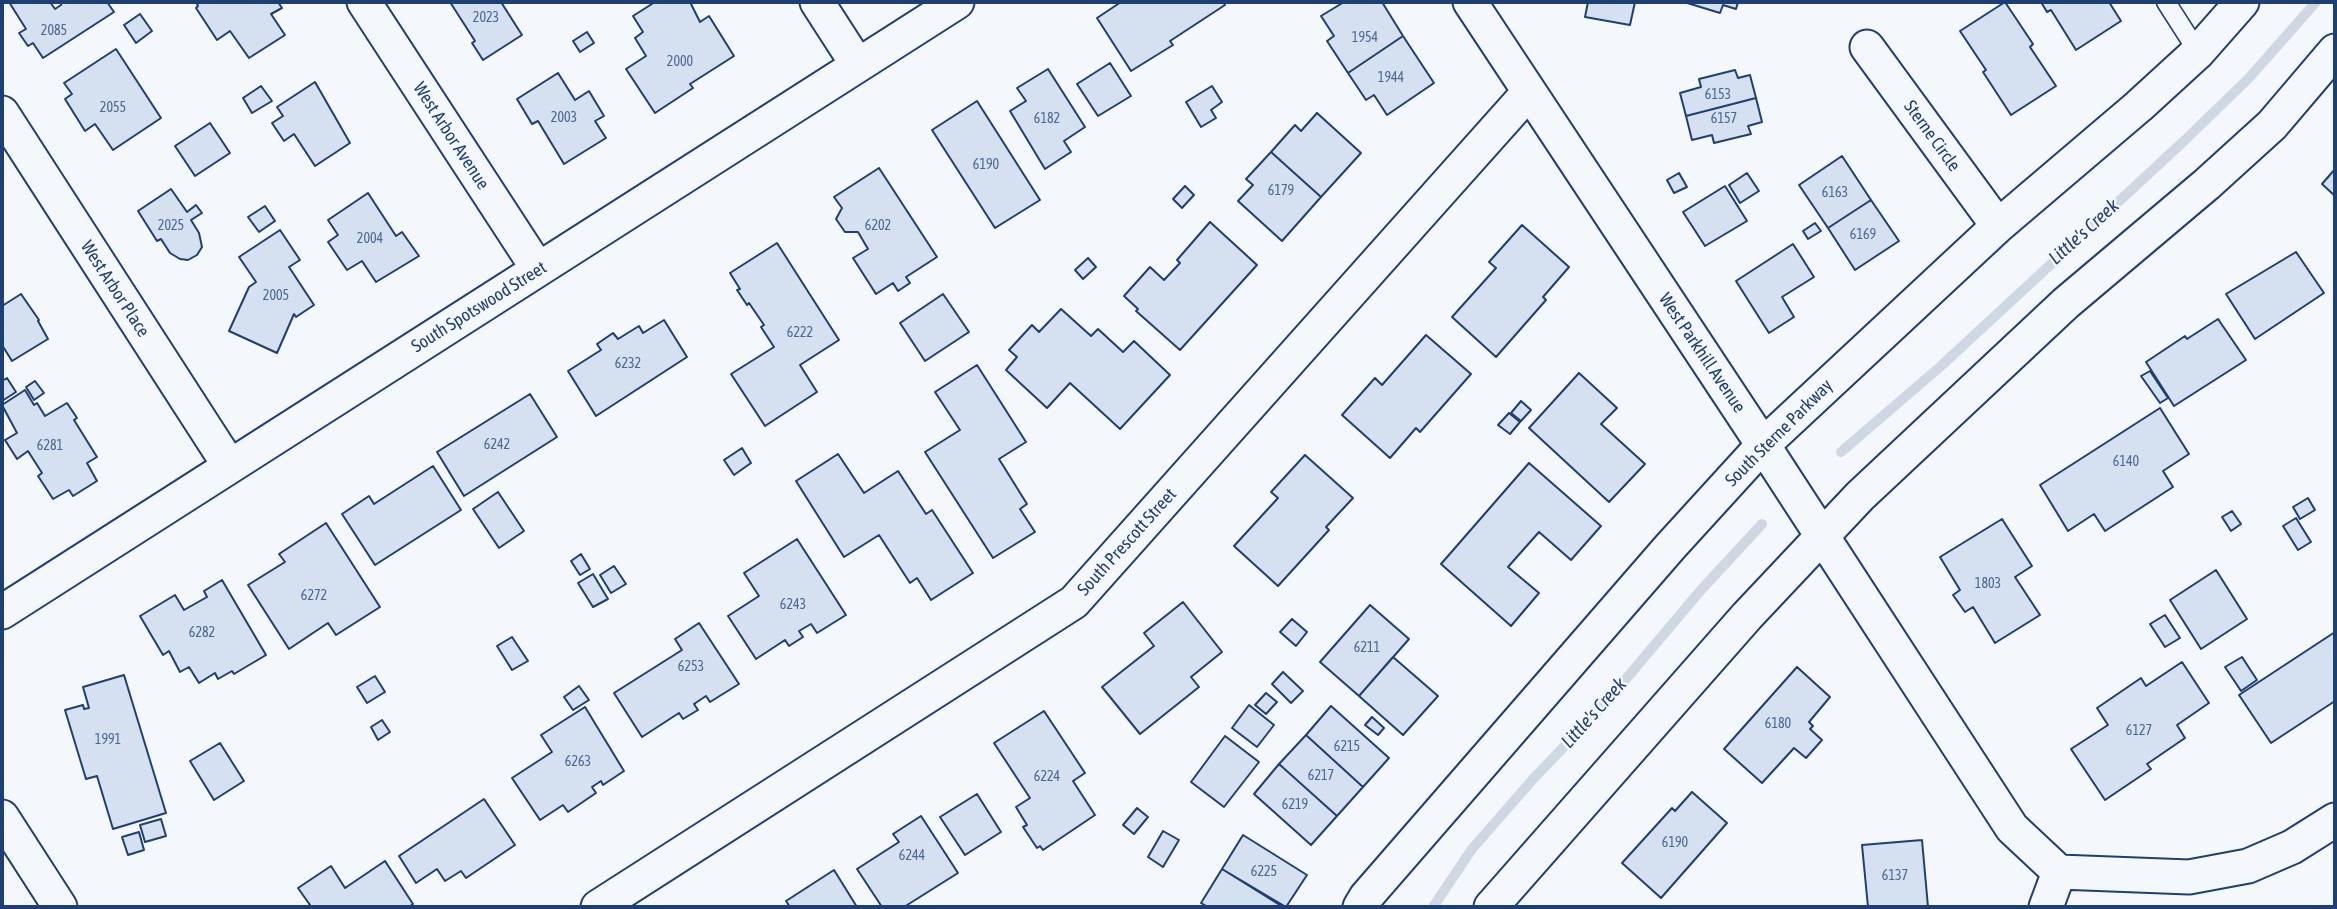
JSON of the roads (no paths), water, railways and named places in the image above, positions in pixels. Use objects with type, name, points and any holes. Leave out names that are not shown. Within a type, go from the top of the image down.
[{"type":"street","name":"West Arbor Avenue","points":[[364,2],[538,269]]},
{"type":"street","points":[[817,2],[857,64]]},
{"type":"street","name":"South Spotswood Street","points":[[2,612],[957,2]]},
{"type":"street","name":"West Parkhill Avenue","points":[[1470,2],[2012,828],[2059,872]]},
{"type":"street","name":"South Sterne Parkway","points":[[1360,907],[1661,557],[1763,445],[1998,226],[2198,52],[2242,2]]},
{"type":"street","name":"Sterne Circle","points":[[1867,47],[1998,226]]},
{"type":"street","points":[[1491,907],[1738,626],[1860,496],[2066,303],[2207,184],[2272,125],[2335,51]]},
{"type":"street","name":"South Prescott Street","points":[[598,907],[1074,602],[1529,92]]},
{"type":"street","name":"West Arbor Place","points":[[2,113],[229,465]]},
{"type":"street","points":[[2,817],[60,907]]},
{"type":"street","points":[[2046,907],[2059,872],[2189,877],[2248,866],[2292,847],[2335,820]]},
{"type":"lane","points":[[2166,2],[2198,52]]},
{"type":"waterway","name":"Little's Creek","points":[[1841,452],[1941,366],[2184,141],[2249,78],[2316,2]]},
{"type":"waterway","name":"Little's Creek","points":[[1433,907],[1472,849],[1534,778],[1604,705],[1701,590],[1762,524]]}]
